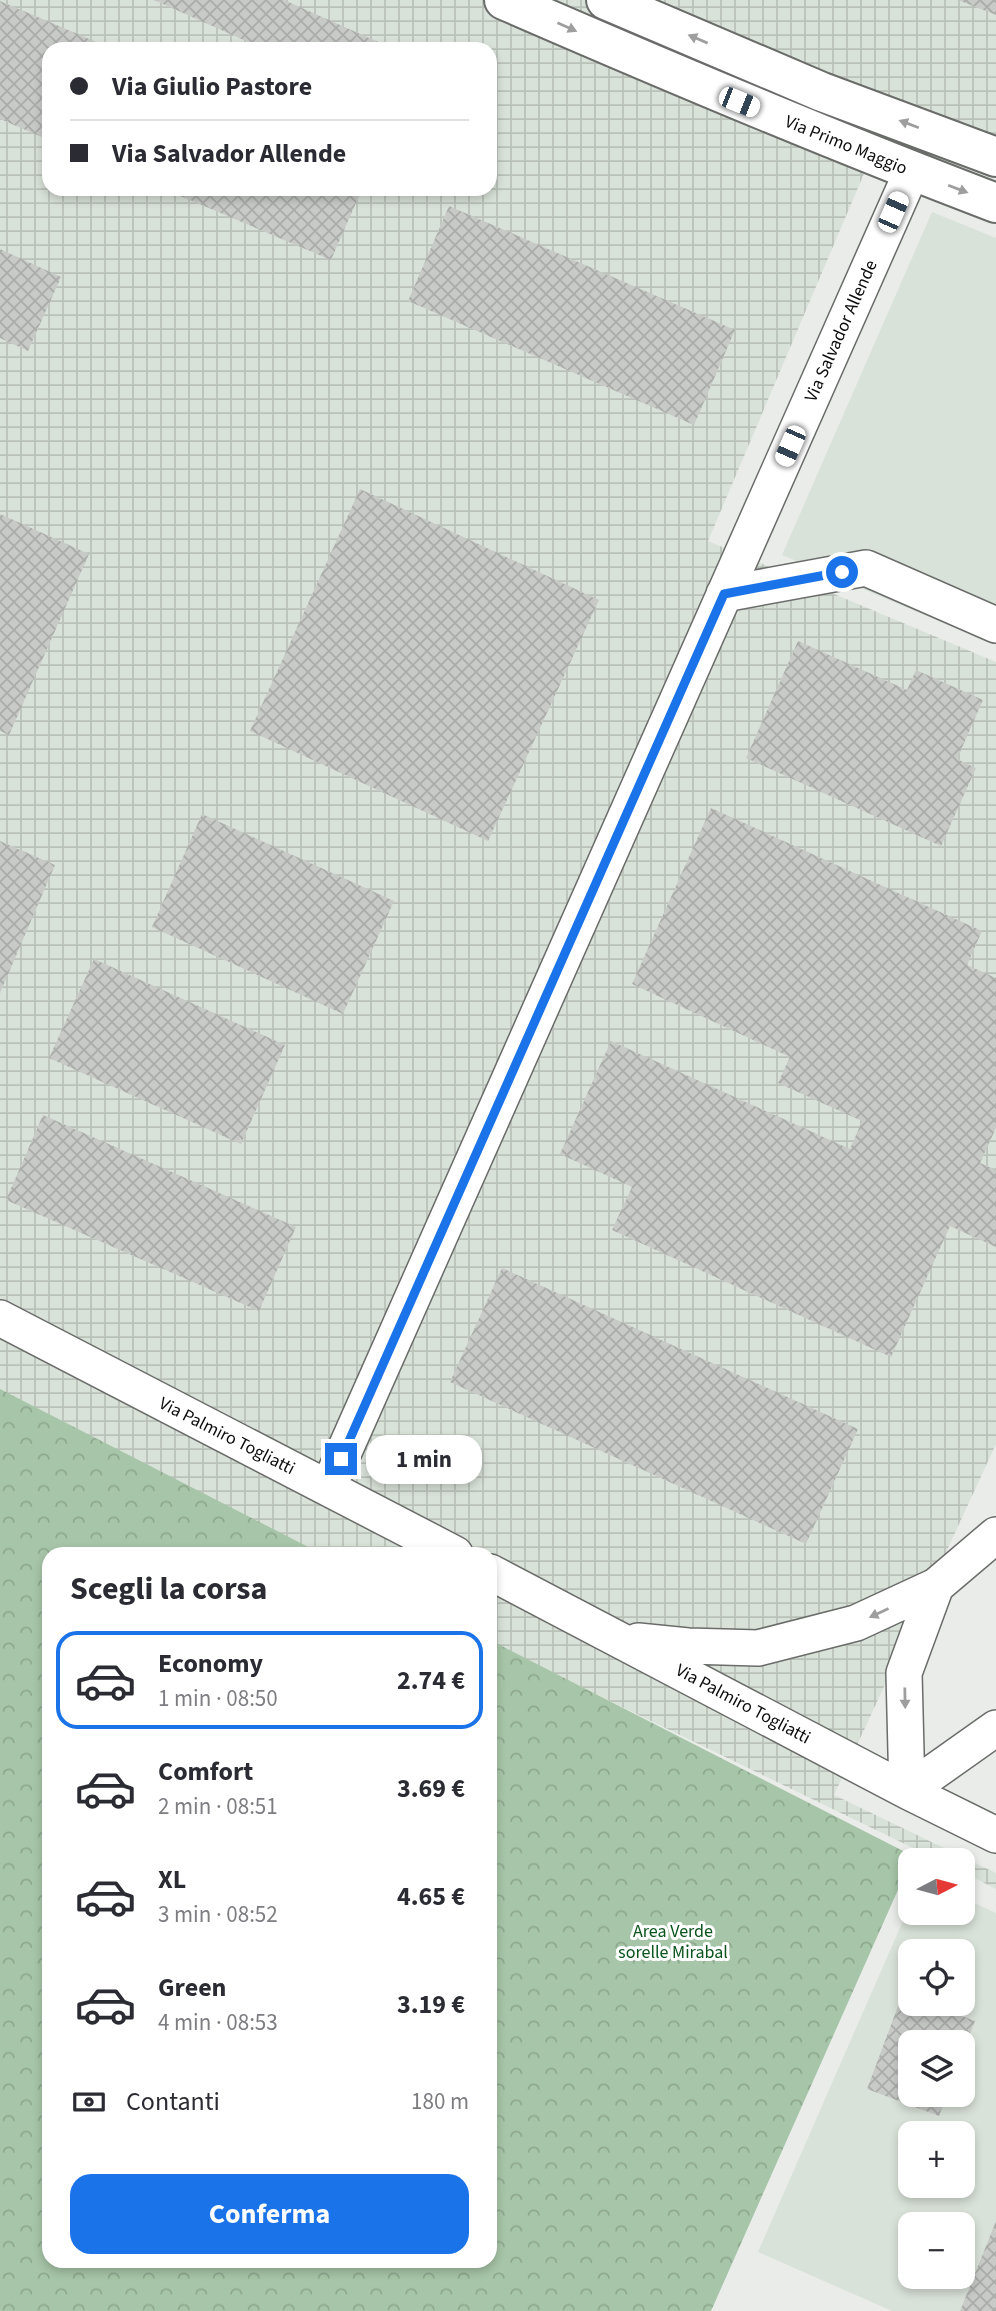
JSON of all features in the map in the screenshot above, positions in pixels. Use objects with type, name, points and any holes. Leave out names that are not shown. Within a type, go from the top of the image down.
[{"type":"street","name":"Via Primo Maggio","points":[[504,0],[672,74],[996,203]]},
{"type":"street","points":[[606,0],[822,92],[996,157]]},
{"type":"street","name":"Via Salvador Allende","points":[[328,1488],[912,171]]},
{"type":"street","points":[[724,594],[866,568],[996,625]]},
{"type":"street","name":"Via Palmiro Togliatti","points":[[0,1318],[442,1547]]},
{"type":"street","points":[[617,1638],[688,1646],[758,1648],[856,1623],[936,1586],[996,1535]]},
{"type":"street","name":"Via Palmiro Togliatti","points":[[497,1576],[996,1835]]},
{"type":"street","points":[[907,1791],[904,1673],[936,1586]]},
{"type":"street","points":[[907,1791],[996,1728]]},
{"type":"shaded area","points":[[0,0],[996,0],[996,145],[894,103],[708,541],[996,662],[996,1444],[834,1795],[944,1848],[913,1848],[497,1646],[497,1547],[292,1547],[0,1405]]},
{"type":"shaded area","points":[[932,212],[996,238],[996,645],[782,555]]},
{"type":"shaded area","points":[[975,1863],[996,1873],[996,1889],[975,1878]]},
{"type":"shaded area","points":[[975,1903],[996,1913],[996,2311],[892,2311],[758,2252],[901,1925],[975,1925]]},
{"type":"green space","name":"Area Verde sorelle Mirabal","points":[[0,1389],[308,1547],[42,1547],[42,2268],[497,2268],[497,1644],[898,1848],[898,1890],[711,2311],[0,2311]]},
{"type":"building","points":[[154,0],[284,0],[378,42],[248,42]]},
{"type":"building","points":[[958,0],[996,0],[996,15]]},
{"type":"building","points":[[0,1],[97,42],[42,42],[42,137],[0,119]]},
{"type":"building","points":[[180,196],[359,196],[331,260]]},
{"type":"building","points":[[449,206],[735,330],[694,425],[408,301]]},
{"type":"building","points":[[0,249],[61,277],[28,351],[0,338]]},
{"type":"building","points":[[360,489],[599,600],[488,841],[250,731]]},
{"type":"building","points":[[0,514],[89,554],[9,735],[0,731]]},
{"type":"building","points":[[798,641],[907,690],[916,670],[983,700],[957,759],[976,768],[941,846],[746,758]]},
{"type":"building","points":[[711,808],[982,931],[967,965],[996,978],[996,1128],[980,1163],[996,1170],[996,1247],[950,1226],[891,1357],[612,1230],[632,1187],[560,1154],[611,1041],[850,1149],[862,1121],[778,1083],[790,1057],[632,984]]},
{"type":"building","points":[[202,814],[394,901],[343,1014],[152,927]]},
{"type":"building","points":[[0,841],[55,865],[0,993]]},
{"type":"building","points":[[94,959],[285,1045],[241,1144],[49,1058]]},
{"type":"building","points":[[43,1115],[296,1227],[259,1311],[6,1200]]},
{"type":"building","points":[[502,1268],[858,1429],[806,1544],[450,1382]]},
{"type":"building","points":[[898,2006],[898,2016],[962,2016],[975,2021],[972,2030],[898,2030],[898,2101],[867,2089]]},
{"type":"building","points":[[915,2107],[942,2107],[939,2116]]},
{"type":"building","points":[[996,2221],[996,2311],[960,2311],[969,2289],[975,2289],[975,2274]]},
{"type":"route","points":[[341,1459],[724,594],[842,572]]}]
